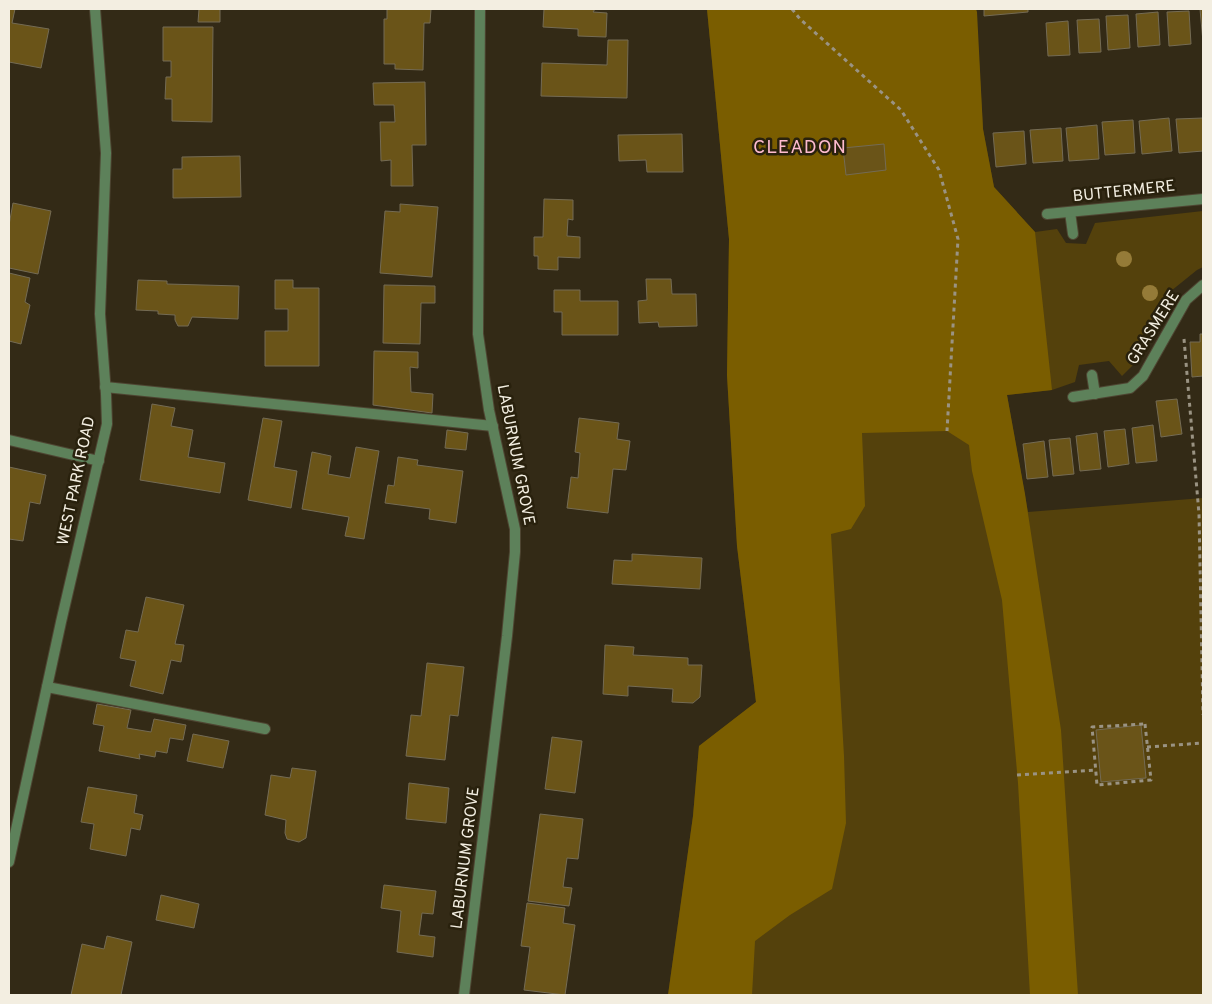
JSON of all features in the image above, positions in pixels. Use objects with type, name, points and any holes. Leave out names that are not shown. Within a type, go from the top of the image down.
[{"type":"street","name":"WEST PARK ROAD","points":[[9,862],[107,424],[100,314],[106,152],[94,9]]},
{"type":"street","name":"LABURNUM GROVE","points":[[464,995],[507,636],[515,552],[515,529],[492,426],[478,334],[480,9]]},
{"type":"street","name":"BUTTERMERE","points":[[1047,214],[1203,199]]},
{"type":"street","points":[[1070,212],[1073,234]]},
{"type":"street","name":"GRASMERE","points":[[1073,397],[1130,388],[1142,376],[1186,300],[1203,285]]},
{"type":"street","points":[[1092,375],[1095,394]]},
{"type":"street","points":[[106,388],[492,426]]},
{"type":"street","points":[[9,440],[99,461]]},
{"type":"street","points":[[47,687],[265,729]]},
{"type":"path","points":[[792,9],[800,19],[901,110],[939,170],[958,239],[947,431]]},
{"type":"path","points":[[1181,308],[1190,390],[1199,514],[1203,715]]},
{"type":"path","points":[[1145,724],[1147,747],[1151,780],[1097,785],[1092,727],[1145,724]]},
{"type":"path","points":[[1147,747],[1203,743]]},
{"type":"path","points":[[1017,775],[1096,770]]},
{"type":"shaded area","points":[[707,9],[976,9],[983,129],[994,187],[1035,232],[1057,229],[1066,243],[1086,244],[1095,223],[1203,211],[1203,267],[1166,295],[1138,360],[1122,376],[1109,361],[1079,365],[1075,382],[1052,390],[1007,395],[1028,512],[1203,498],[1203,995],[668,995],[693,816],[699,746],[756,702],[737,546],[727,375],[729,239]]},
{"type":"shaded area","points":[[707,9],[976,9],[983,129],[994,187],[1035,232],[1052,390],[1007,395],[1025,494],[1061,730],[1078,995],[1030,995],[1018,783],[1002,600],[972,471],[969,445],[947,431],[862,433],[865,506],[851,529],[831,534],[846,823],[832,889],[790,915],[755,941],[752,995],[668,995],[693,816],[699,746],[756,702],[737,546],[727,375],[729,239]]},
{"type":"building","points":[[9,9],[15,9],[12,23],[49,29],[41,68],[9,62]]},
{"type":"building","points":[[199,9],[220,9],[220,22],[198,22]]},
{"type":"building","points":[[387,9],[431,9],[430,23],[424,23],[423,70],[395,69],[395,64],[384,64],[384,19],[387,19]]},
{"type":"building","points":[[544,9],[595,9],[593,12],[607,13],[606,37],[578,36],[578,29],[543,27]]},
{"type":"building","points":[[984,9],[1028,9],[1028,12],[984,16]]},
{"type":"building","points":[[1200,9],[1203,9],[1203,42]]},
{"type":"building","points":[[1189,11],[1191,44],[1169,46],[1167,12]]},
{"type":"building","points":[[1158,12],[1160,45],[1138,47],[1136,14]]},
{"type":"building","points":[[1128,15],[1130,48],[1108,50],[1106,16]]},
{"type":"building","points":[[1099,19],[1101,52],[1079,53],[1077,20]]},
{"type":"building","points":[[1068,21],[1070,55],[1048,56],[1046,23]]},
{"type":"building","points":[[163,27],[213,27],[212,122],[172,121],[172,99],[165,99],[166,77],[171,77],[171,61],[163,61]]},
{"type":"building","points":[[608,40],[628,40],[627,98],[541,96],[542,63],[607,65]]},
{"type":"building","points":[[425,82],[426,145],[412,145],[413,186],[391,186],[391,160],[381,161],[380,122],[395,122],[394,105],[374,105],[373,83]]},
{"type":"building","points":[[1169,118],[1172,151],[1142,154],[1139,121]]},
{"type":"building","points":[[1203,118],[1203,151],[1179,153],[1176,119]]},
{"type":"building","points":[[1133,120],[1135,153],[1105,155],[1102,122]]},
{"type":"building","points":[[1097,125],[1099,159],[1069,161],[1066,128]]},
{"type":"building","points":[[1061,128],[1063,161],[1033,163],[1030,130]]},
{"type":"building","points":[[1024,131],[1026,164],[996,167],[993,133]]},
{"type":"building","points":[[682,134],[683,172],[647,172],[646,160],[619,161],[618,135]]},
{"type":"building","points":[[884,144],[886,170],[846,175],[843,148]]},
{"type":"building","points":[[240,156],[241,197],[173,198],[173,169],[182,169],[182,157]]},
{"type":"building","points":[[544,199],[573,200],[573,220],[568,219],[567,236],[580,237],[580,258],[558,257],[558,270],[538,269],[538,256],[534,256],[534,237],[543,237]]},
{"type":"building","points":[[13,203],[51,211],[38,274],[9,268],[9,225]]},
{"type":"building","points":[[400,204],[438,207],[432,277],[380,273],[385,211],[400,212]]},
{"type":"building","points":[[9,273],[30,278],[25,302],[30,305],[21,344],[9,341]]},
{"type":"building","points":[[646,279],[671,279],[672,294],[696,294],[697,326],[659,327],[658,322],[639,323],[638,301],[647,300]]},
{"type":"building","points":[[138,280],[167,281],[167,284],[239,286],[238,319],[192,317],[188,326],[178,326],[175,315],[158,314],[158,311],[136,310]]},
{"type":"building","points":[[275,280],[293,280],[293,288],[319,288],[319,366],[265,366],[265,331],[288,331],[288,309],[275,309]]},
{"type":"building","points":[[384,285],[435,286],[435,303],[421,303],[420,344],[383,343]]},
{"type":"building","points":[[554,290],[580,290],[580,301],[618,301],[618,335],[562,335],[562,312],[554,312]]},
{"type":"building","points":[[1200,334],[1203,334],[1203,376],[1192,377],[1190,342],[1200,342]]},
{"type":"building","points":[[374,351],[418,352],[418,368],[410,367],[411,392],[433,394],[432,413],[373,405]]},
{"type":"building","points":[[1177,399],[1182,434],[1161,437],[1156,401]]},
{"type":"building","points":[[152,404],[175,408],[171,426],[193,430],[188,457],[225,463],[220,493],[140,480]]},
{"type":"building","points":[[263,418],[282,421],[274,467],[297,471],[291,508],[248,500]]},
{"type":"building","points":[[579,418],[619,423],[617,439],[630,441],[626,470],[613,469],[608,513],[567,508],[571,477],[578,478],[580,453],[575,452]]},
{"type":"building","points":[[1153,425],[1157,461],[1136,463],[1132,428]]},
{"type":"building","points":[[1125,429],[1129,464],[1108,467],[1104,431]]},
{"type":"building","points":[[447,430],[468,433],[466,450],[445,448]]},
{"type":"building","points":[[1097,433],[1101,469],[1080,471],[1076,436]]},
{"type":"building","points":[[1070,438],[1074,474],[1053,476],[1049,440]]},
{"type":"building","points":[[1044,441],[1048,477],[1027,479],[1023,444]]},
{"type":"building","points":[[356,447],[379,451],[364,539],[345,536],[349,517],[302,509],[312,452],[331,456],[328,474],[350,478]]},
{"type":"building","points":[[398,457],[418,460],[417,465],[463,471],[456,523],[429,519],[430,509],[385,503],[388,485],[394,486]]},
{"type":"building","points":[[9,467],[46,475],[40,504],[30,502],[23,541],[9,539]]},
{"type":"building","points":[[632,554],[702,558],[700,589],[612,584],[614,560],[632,561]]},
{"type":"building","points":[[146,597],[184,605],[175,644],[184,645],[181,662],[171,660],[163,694],[130,686],[136,661],[120,658],[126,630],[138,632]]},
{"type":"building","points":[[605,645],[634,647],[633,655],[688,658],[688,665],[702,665],[700,697],[693,703],[672,702],[673,689],[628,686],[628,696],[603,694]]},
{"type":"building","points":[[427,663],[464,667],[458,716],[450,715],[445,760],[406,756],[411,715],[421,716]]},
{"type":"building","points":[[97,704],[131,710],[127,728],[151,732],[154,719],[186,725],[183,740],[170,738],[167,753],[156,751],[155,757],[139,754],[140,759],[99,751],[104,726],[93,724]]},
{"type":"building","points":[[1141,725],[1146,778],[1101,782],[1096,730]]},
{"type":"building","points":[[193,734],[229,741],[223,768],[187,761]]},
{"type":"building","points":[[552,737],[582,741],[575,793],[545,789]]},
{"type":"building","points":[[292,768],[316,771],[306,838],[299,842],[287,839],[285,833],[286,820],[265,815],[271,775],[290,778]]},
{"type":"building","points":[[409,783],[449,788],[446,823],[406,819]]},
{"type":"building","points":[[88,787],[137,795],[134,813],[143,815],[140,830],[131,828],[126,856],[90,849],[94,824],[81,822]]},
{"type":"building","points":[[540,814],[583,819],[578,859],[567,858],[563,887],[572,888],[569,906],[528,901]]},
{"type":"building","points":[[384,885],[436,891],[433,914],[422,913],[419,935],[435,937],[433,957],[397,952],[401,911],[381,908]]},
{"type":"building","points":[[161,895],[199,904],[194,928],[156,920]]},
{"type":"building","points":[[527,903],[565,908],[563,923],[575,925],[565,995],[524,990],[530,947],[521,946]]},
{"type":"building","points":[[107,936],[132,942],[121,995],[71,995],[82,944],[104,949]]},
{"type":"district","name":"CLEADON","points":[[800,148]]}]
